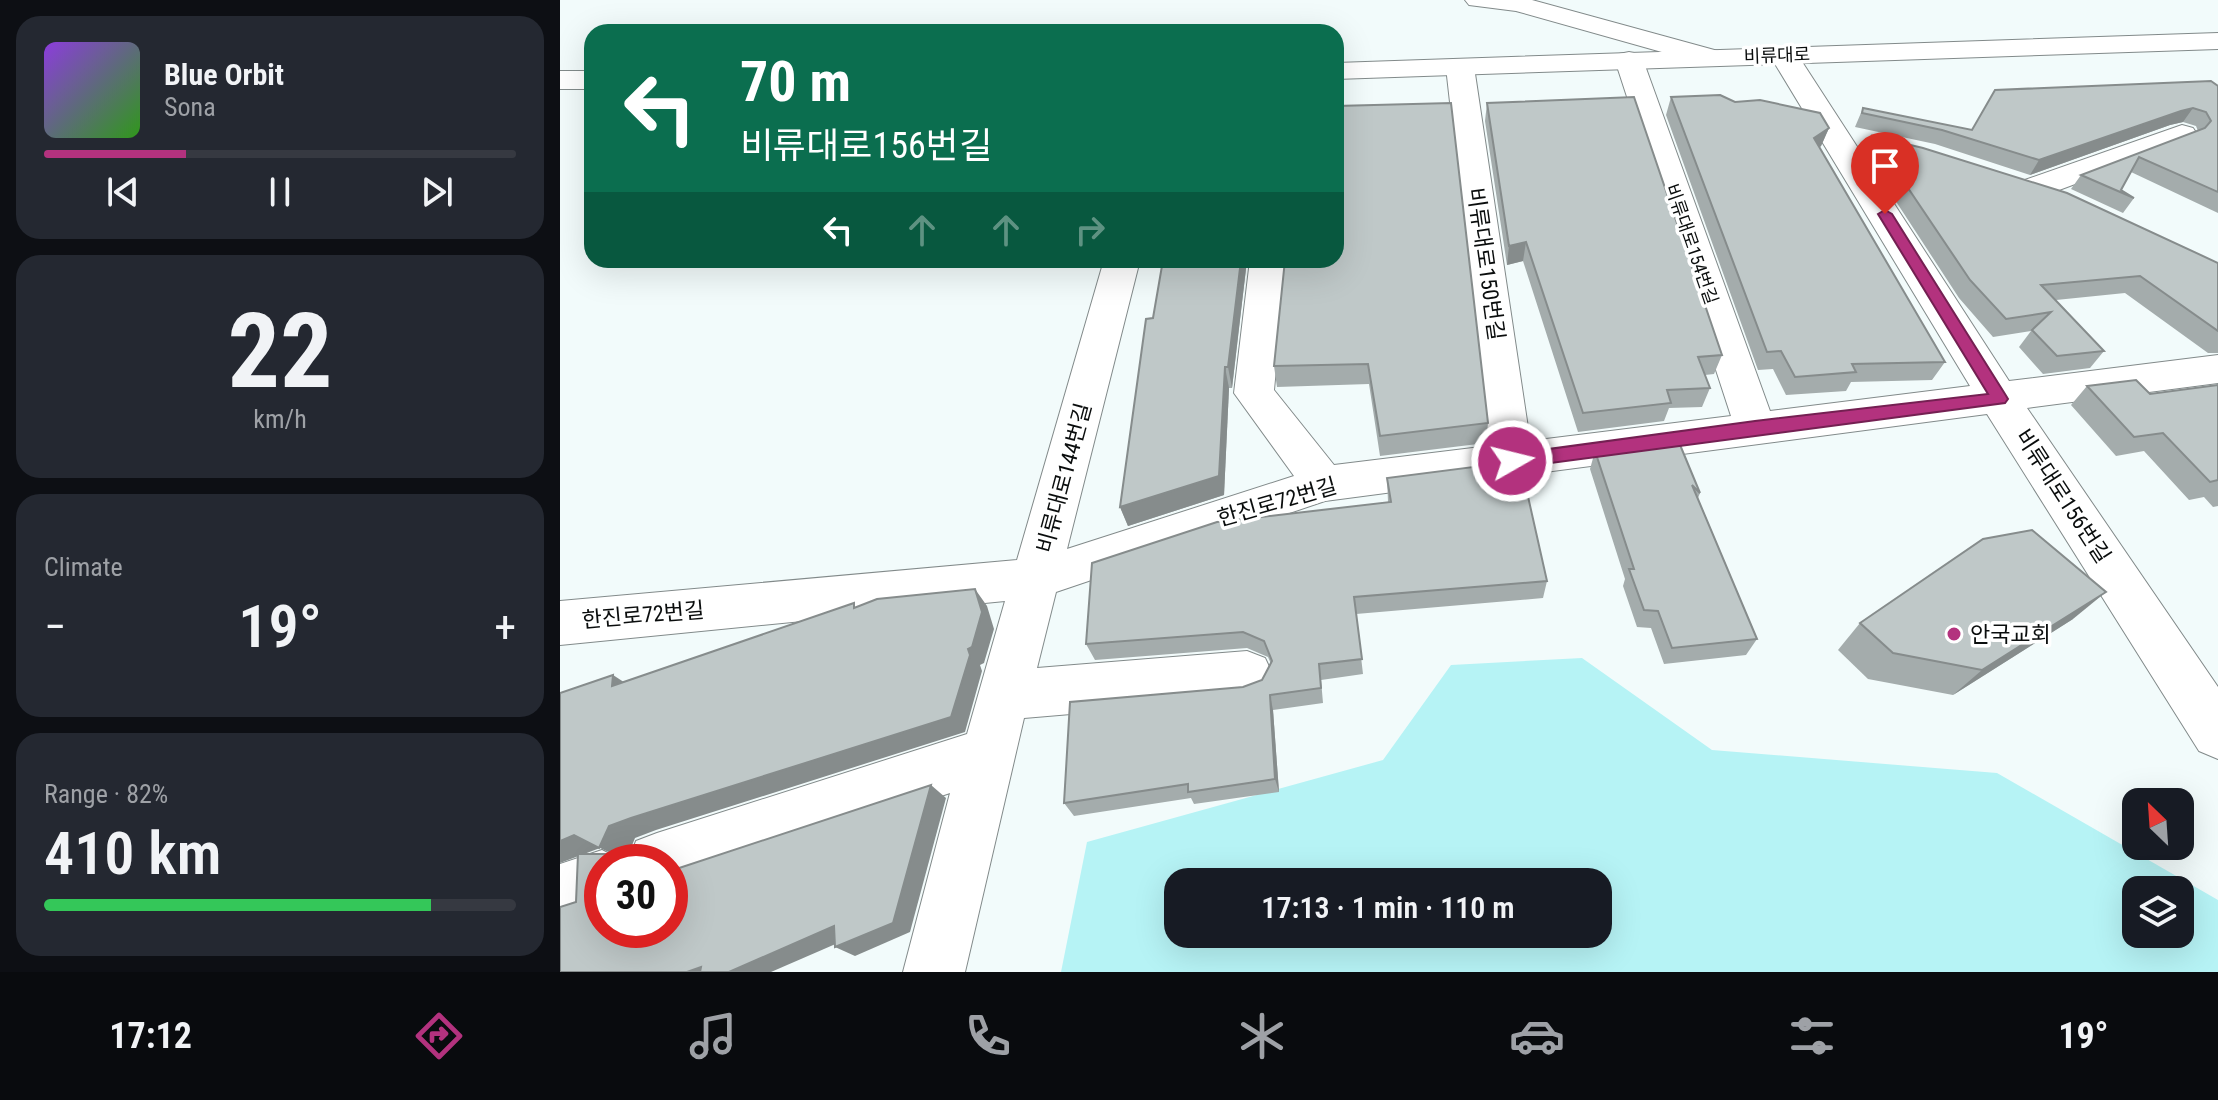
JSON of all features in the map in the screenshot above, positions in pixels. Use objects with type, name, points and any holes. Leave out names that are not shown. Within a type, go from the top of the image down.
[{"type":"street","points":[[1478,0],[1518,4],[1708,57]]},
{"type":"street","name":"비류대로","points":[[1344,71],[2218,41]]},
{"type":"street","name":"비류대로156번길","points":[[1783,54],[1999,399],[2218,733]]},
{"type":"street","name":"비류대로154번길","points":[[1629,60],[1755,427]]},
{"type":"street","name":"비류대로150번길","points":[[1460,67],[1512,461]]},
{"type":"street","points":[[560,80],[584,80]]},
{"type":"street","points":[[2082,208],[2017,184],[2182,134]]},
{"type":"street","points":[[1835,135],[1879,144]]},
{"type":"street","name":"비류대로144번길","points":[[934,972],[988,754],[1120,268]]},
{"type":"street","points":[[1267,268],[1254,393],[1324,484]]},
{"type":"street","name":"한진로72번길","points":[[560,623],[1038,578],[1324,484],[2218,369]]},
{"type":"street","points":[[1005,695],[1247,675]]},
{"type":"street","points":[[688,852],[988,754]]},
{"type":"street","points":[[560,894],[584,886]]},
{"type":"shaded area","points":[[1582,658],[1712,750],[1997,773],[2122,845],[2122,860],[2148,860],[2176,876],[2122,876],[2122,948],[2194,948],[2194,886],[2218,900],[2218,972],[1061,972],[1087,842],[1383,760],[1451,665]]},
{"type":"building","points":[[2211,81],[2218,86],[2218,192],[2139,157],[2121,190],[2134,198],[2081,175],[2205,128],[2211,121],[2206,112],[2193,108],[2039,160],[1942,130],[1862,113],[1863,108],[1972,130],[1995,90]]},
{"type":"building","points":[[1720,95],[1735,102],[1760,100],[1820,113],[1829,128],[1814,138],[1945,362],[1852,364],[1856,372],[1795,377],[1781,351],[1767,352],[1671,97]]},
{"type":"building","points":[[1634,97],[1722,355],[1698,357],[1710,388],[1667,390],[1671,403],[1583,413],[1526,242],[1509,246],[1487,103]]},
{"type":"building","points":[[1451,103],[1488,423],[1380,436],[1368,364],[1274,366],[1284,268],[1344,268],[1344,106]]},
{"type":"building","points":[[1873,136],[1923,148],[2067,193],[2218,263],[2218,331],[2140,276],[2041,285],[2104,351],[2057,356],[2032,330],[2051,312],[2006,319],[1970,280]]},
{"type":"building","points":[[1162,268],[1240,268],[1228,367],[1225,367],[1219,476],[1120,507],[1146,319],[1153,318]]},
{"type":"building","points":[[2136,380],[2150,394],[2218,385],[2218,480],[2210,482],[2163,433],[2134,437],[2087,386]]},
{"type":"building","points":[[1678,440],[1700,493],[1692,485],[1757,639],[1672,648],[1658,611],[1644,610],[1629,569],[1634,569],[1595,451]]},
{"type":"building","points":[[1520,461],[1547,581],[1354,597],[1362,659],[1319,664],[1321,688],[1270,695],[1275,779],[1188,792],[1188,784],[1064,803],[1070,702],[1243,687],[1262,680],[1272,661],[1264,641],[1243,632],[1086,644],[1092,563],[1217,522],[1391,502],[1387,478]]},
{"type":"building","name":"안국교회","points":[[2032,530],[2106,592],[1982,670],[1893,653],[1860,623],[1983,539]]},
{"type":"building","points":[[975,589],[982,612],[972,647],[968,649],[970,655],[951,717],[631,818],[609,826],[601,844],[591,844],[574,835],[560,841],[560,693],[613,675],[612,686],[854,603],[854,608],[877,599]]},
{"type":"building","points":[[931,785],[893,923],[835,947],[834,926],[729,972],[700,972],[701,967],[687,972],[560,972],[560,907],[576,902],[578,854],[584,854],[584,948],[688,948],[688,865]]},
{"type":"place","name":"안국교회","points":[[1954,634]]},
{"type":"route","points":[[1512,461],[1755,427],[1999,399],[1885,214]]}]
